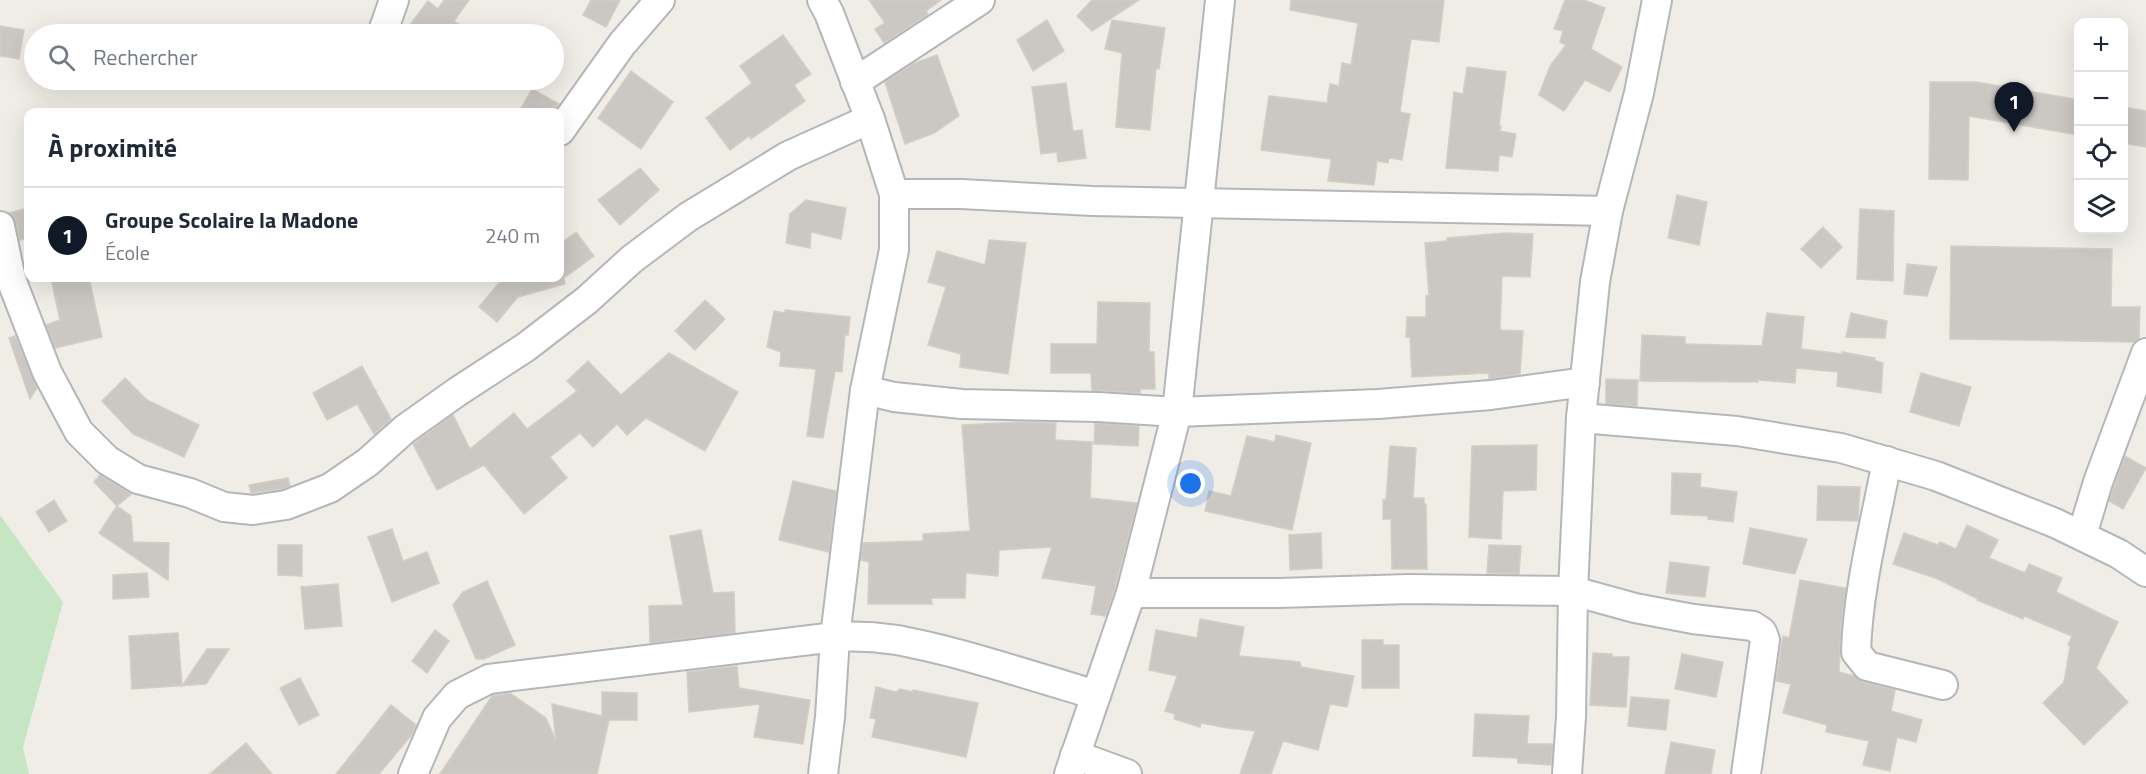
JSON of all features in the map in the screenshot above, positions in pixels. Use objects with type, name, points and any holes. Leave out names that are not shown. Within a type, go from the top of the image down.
[{"type":"street","points":[[386,24],[394,0]]},
{"type":"street","points":[[564,125],[622,44],[660,0]]},
{"type":"street","points":[[822,0],[870,119],[894,194],[894,250],[865,390],[835,638],[830,717],[823,774]]},
{"type":"street","points":[[855,82],[980,0]]},
{"type":"street","points":[[1127,774],[1072,765],[1131,593],[1177,412],[1220,0]]},
{"type":"street","points":[[1567,774],[1581,418],[1595,282],[1608,212],[1639,93],[1658,0]]},
{"type":"street","points":[[0,226],[11,279],[47,372],[79,432],[107,460],[138,478],[190,493],[224,507],[253,510],[286,505],[330,488],[368,462],[405,429],[448,398],[526,347],[587,300],[632,259],[688,217],[788,156],[870,119]]},
{"type":"street","points":[[894,194],[961,194],[1092,201],[1608,212]]},
{"type":"street","points":[[2082,535],[2098,482],[2146,353]]},
{"type":"street","points":[[865,390],[894,397],[962,404],[1098,407],[1177,412],[1378,404],[1491,395],[1585,382]]},
{"type":"street","points":[[1581,418],[1737,431],[1841,448],[1936,476],[2055,523],[2119,554],[2146,572]]},
{"type":"street","points":[[1887,461],[1867,562],[1856,635],[1856,652],[1867,666],[1943,685]]},
{"type":"street","points":[[1131,593],[1279,593],[1409,589],[1573,591],[1635,608],[1693,619],[1753,626],[1762,632],[1765,640],[1746,774]]},
{"type":"street","points":[[413,774],[437,718],[457,695],[489,679],[835,638],[865,635],[900,639],[995,664],[1096,695]]},
{"type":"green space","points":[[0,515],[63,602],[23,747],[29,774],[0,774]]},
{"type":"building","points":[[444,0],[469,0],[454,21],[458,24],[411,24],[428,1],[438,9]]},
{"type":"building","points":[[591,0],[620,0],[606,27],[583,15]]},
{"type":"building","points":[[869,0],[941,0],[926,11],[928,14],[884,43],[875,29],[885,23]]},
{"type":"building","points":[[1092,0],[1139,0],[1092,31],[1077,16]]},
{"type":"building","points":[[1291,0],[1444,0],[1439,42],[1411,39],[1400,112],[1410,114],[1402,160],[1389,158],[1388,163],[1377,161],[1374,185],[1328,181],[1331,159],[1261,150],[1269,96],[1327,103],[1330,84],[1339,86],[1342,63],[1351,65],[1358,23],[1290,10]]},
{"type":"building","points":[[1565,0],[1584,0],[1605,8],[1591,49],[1622,67],[1610,92],[1585,80],[1564,111],[1539,95],[1550,66],[1566,45],[1560,42],[1563,31],[1554,29]]},
{"type":"building","points":[[1047,20],[1064,51],[1033,71],[1017,40]]},
{"type":"building","points":[[1112,20],[1165,28],[1159,69],[1156,68],[1150,130],[1116,127],[1122,53],[1105,49]]},
{"type":"building","points":[[0,26],[24,30],[19,59],[0,56]]},
{"type":"building","points":[[783,35],[811,74],[794,85],[805,101],[751,139],[749,136],[730,150],[706,118],[752,83],[740,66]]},
{"type":"building","points":[[937,55],[959,116],[934,133],[905,144],[885,82],[912,64]]},
{"type":"building","points":[[1467,67],[1506,72],[1499,126],[1501,126],[1500,131],[1516,134],[1512,157],[1499,155],[1498,171],[1446,168],[1454,92],[1463,94]]},
{"type":"building","points":[[631,71],[673,102],[641,149],[598,118]]},
{"type":"building","points":[[1930,82],[1976,82],[2074,99],[2074,134],[1969,116],[1968,180],[1929,179]]},
{"type":"building","points":[[1066,83],[1073,131],[1082,130],[1086,158],[1058,162],[1057,152],[1041,154],[1032,87]]},
{"type":"building","points":[[531,90],[559,104],[556,108],[521,108]]},
{"type":"building","points":[[2128,108],[2146,111],[2146,147],[2128,144]]},
{"type":"building","points":[[640,168],[659,190],[620,225],[598,200]]},
{"type":"building","points":[[1677,195],[1707,202],[1699,245],[1668,238]]},
{"type":"building","points":[[806,200],[846,208],[841,239],[811,232],[810,248],[786,243],[790,214]]},
{"type":"building","points":[[24,209],[24,239],[20,240],[16,222],[9,213]]},
{"type":"building","points":[[1860,209],[1894,211],[1893,281],[1857,279]]},
{"type":"building","points":[[1823,227],[1842,247],[1821,268],[1801,249]]},
{"type":"building","points":[[576,232],[594,256],[564,278],[564,241]]},
{"type":"building","points":[[1505,233],[1533,234],[1530,277],[1502,276],[1500,330],[1523,331],[1520,374],[1489,379],[1489,373],[1412,377],[1410,337],[1406,337],[1407,317],[1426,317],[1426,296],[1429,296],[1425,243],[1447,241],[1447,238]]},
{"type":"building","points":[[989,240],[1026,243],[1008,374],[960,367],[961,354],[928,345],[946,287],[928,282],[937,251],[985,265]]},
{"type":"building","points":[[1951,246],[2112,249],[2111,307],[2140,307],[2139,338],[2134,342],[1950,339]]},
{"type":"building","points":[[1907,264],[1937,267],[1927,296],[1904,294]]},
{"type":"building","points":[[564,278],[565,284],[518,297],[497,322],[479,307],[500,282],[564,282]]},
{"type":"building","points":[[52,282],[90,282],[102,337],[55,348],[46,325],[60,320]]},
{"type":"building","points":[[705,300],[725,319],[695,350],[675,331]]},
{"type":"building","points":[[1098,302],[1150,303],[1149,352],[1154,352],[1155,389],[1140,389],[1140,393],[1092,390],[1091,373],[1051,373],[1051,344],[1097,344]]},
{"type":"building","points":[[785,310],[850,317],[848,335],[845,335],[842,372],[835,371],[823,438],[807,436],[816,369],[780,366],[781,352],[767,347],[774,311],[785,313]]},
{"type":"building","points":[[1767,313],[1804,317],[1801,349],[1842,354],[1842,352],[1875,358],[1874,360],[1883,363],[1881,393],[1837,386],[1838,372],[1796,368],[1795,383],[1758,380],[1758,382],[1640,381],[1642,335],[1685,337],[1685,344],[1762,346]]},
{"type":"building","points":[[1851,313],[1887,321],[1885,338],[1846,337]]},
{"type":"building","points":[[15,336],[37,388],[30,399],[9,338]]},
{"type":"building","points":[[669,353],[738,392],[705,451],[646,418],[627,435],[617,424],[593,447],[580,433],[550,457],[567,478],[524,514],[484,465],[437,490],[413,444],[453,415],[470,449],[514,413],[527,429],[577,391],[567,381],[588,361],[621,395]]},
{"type":"building","points":[[362,366],[391,419],[374,434],[357,404],[327,420],[313,393]]},
{"type":"building","points":[[1921,373],[1971,387],[1959,426],[1910,412]]},
{"type":"building","points":[[125,378],[147,400],[199,425],[184,457],[133,434],[102,401]]},
{"type":"building","points":[[1606,379],[1638,380],[1637,406],[1606,404]]},
{"type":"building","points":[[1056,423],[1055,440],[1092,442],[1090,498],[1137,503],[1106,616],[1091,614],[1096,586],[1042,578],[1052,547],[999,550],[998,576],[966,573],[965,598],[931,598],[932,604],[868,604],[869,562],[861,560],[863,543],[923,541],[923,534],[970,531],[962,425]]},
{"type":"building","points":[[1095,423],[1139,426],[1138,446],[1094,444]]},
{"type":"building","points":[[1276,435],[1311,443],[1292,530],[1205,511],[1209,491],[1231,496],[1247,436],[1275,442]]},
{"type":"building","points":[[1537,445],[1536,490],[1503,491],[1501,539],[1469,537],[1472,446]]},
{"type":"building","points":[[1390,446],[1416,448],[1413,498],[1424,498],[1424,504],[1426,504],[1427,569],[1392,569],[1391,519],[1383,519],[1383,500],[1386,500]]},
{"type":"building","points":[[2125,456],[2146,468],[2123,509],[2109,501]]},
{"type":"building","points":[[1672,473],[1701,474],[1700,487],[1737,492],[1733,522],[1708,519],[1708,516],[1671,514]]},
{"type":"building","points":[[100,475],[131,494],[117,506],[94,482]]},
{"type":"building","points":[[288,478],[290,486],[251,493],[249,485]]},
{"type":"building","points":[[793,481],[836,491],[829,552],[779,540]]},
{"type":"building","points":[[1818,486],[1860,487],[1858,521],[1817,520]]},
{"type":"building","points":[[54,500],[67,521],[49,532],[36,512]]},
{"type":"building","points":[[117,506],[131,516],[133,542],[169,543],[168,580],[99,533]]},
{"type":"building","points":[[1967,525],[1998,540],[1989,558],[2025,573],[2029,564],[2062,578],[2056,592],[2118,622],[2096,668],[2128,702],[2084,745],[2043,703],[2064,682],[2070,646],[2068,645],[2072,636],[1977,600],[1938,579],[1893,564],[1904,533],[1938,545],[1940,542],[1956,549]]},
{"type":"building","points":[[1750,528],[1807,539],[1795,574],[1743,564]]},
{"type":"building","points":[[392,529],[403,561],[427,552],[439,583],[392,602],[368,537]]},
{"type":"building","points":[[701,530],[713,593],[734,592],[735,633],[650,643],[649,606],[683,605],[670,536]]},
{"type":"building","points":[[1321,533],[1322,568],[1290,570],[1289,535]]},
{"type":"building","points":[[278,545],[302,545],[302,576],[278,575]]},
{"type":"building","points":[[1489,545],[1521,546],[1519,574],[1487,573]]},
{"type":"building","points":[[1670,562],[1709,567],[1705,597],[1666,593]]},
{"type":"building","points":[[147,573],[149,597],[113,599],[113,575]]},
{"type":"building","points":[[1800,580],[1846,588],[1839,672],[1854,676],[1863,682],[1895,690],[1891,711],[1922,720],[1916,742],[1897,737],[1890,771],[1863,765],[1869,741],[1826,732],[1827,725],[1783,713],[1791,684],[1776,681],[1783,636],[1789,638]]},
{"type":"building","points":[[487,581],[515,645],[484,659],[476,659],[453,605],[463,592]]},
{"type":"building","points":[[338,584],[342,626],[305,629],[301,587]]},
{"type":"building","points":[[1200,619],[1244,627],[1239,656],[1300,662],[1301,667],[1354,676],[1347,707],[1330,704],[1318,750],[1283,741],[1271,774],[1240,774],[1255,731],[1201,723],[1200,727],[1174,719],[1175,714],[1165,711],[1177,676],[1149,670],[1156,630],[1197,638]]},
{"type":"building","points":[[435,630],[449,641],[427,673],[412,661]]},
{"type":"building","points":[[178,633],[182,686],[132,689],[129,636]]},
{"type":"building","points":[[1362,640],[1383,640],[1383,645],[1399,645],[1399,688],[1362,688]]},
{"type":"building","points":[[207,649],[229,649],[206,684],[182,686]]},
{"type":"building","points":[[1593,653],[1612,654],[1612,657],[1629,657],[1626,707],[1590,705]]},
{"type":"building","points":[[1682,654],[1723,662],[1716,697],[1675,689]]},
{"type":"building","points":[[737,666],[739,688],[810,700],[803,744],[754,737],[760,704],[689,712],[687,672]]},
{"type":"building","points":[[300,678],[319,715],[299,725],[280,688]]},
{"type":"building","points":[[876,687],[896,692],[900,689],[913,692],[913,690],[978,703],[966,757],[872,737],[876,719],[870,718]]},
{"type":"building","points":[[602,692],[637,693],[637,720],[609,720],[597,774],[440,774],[492,696],[510,693],[546,718],[556,741],[552,704],[602,716]]},
{"type":"building","points":[[1631,697],[1669,700],[1666,730],[1628,726]]},
{"type":"building","points":[[391,705],[416,725],[413,733],[379,774],[336,774]]},
{"type":"building","points":[[1475,714],[1529,716],[1527,744],[1553,744],[1551,765],[1518,763],[1517,758],[1473,756]]},
{"type":"building","points":[[1671,742],[1715,750],[1711,774],[1665,774]]},
{"type":"building","points":[[246,743],[272,774],[210,774]]},
{"type":"place","name":"Groupe Scolaire la Madone","points":[[2014,132]]}]
